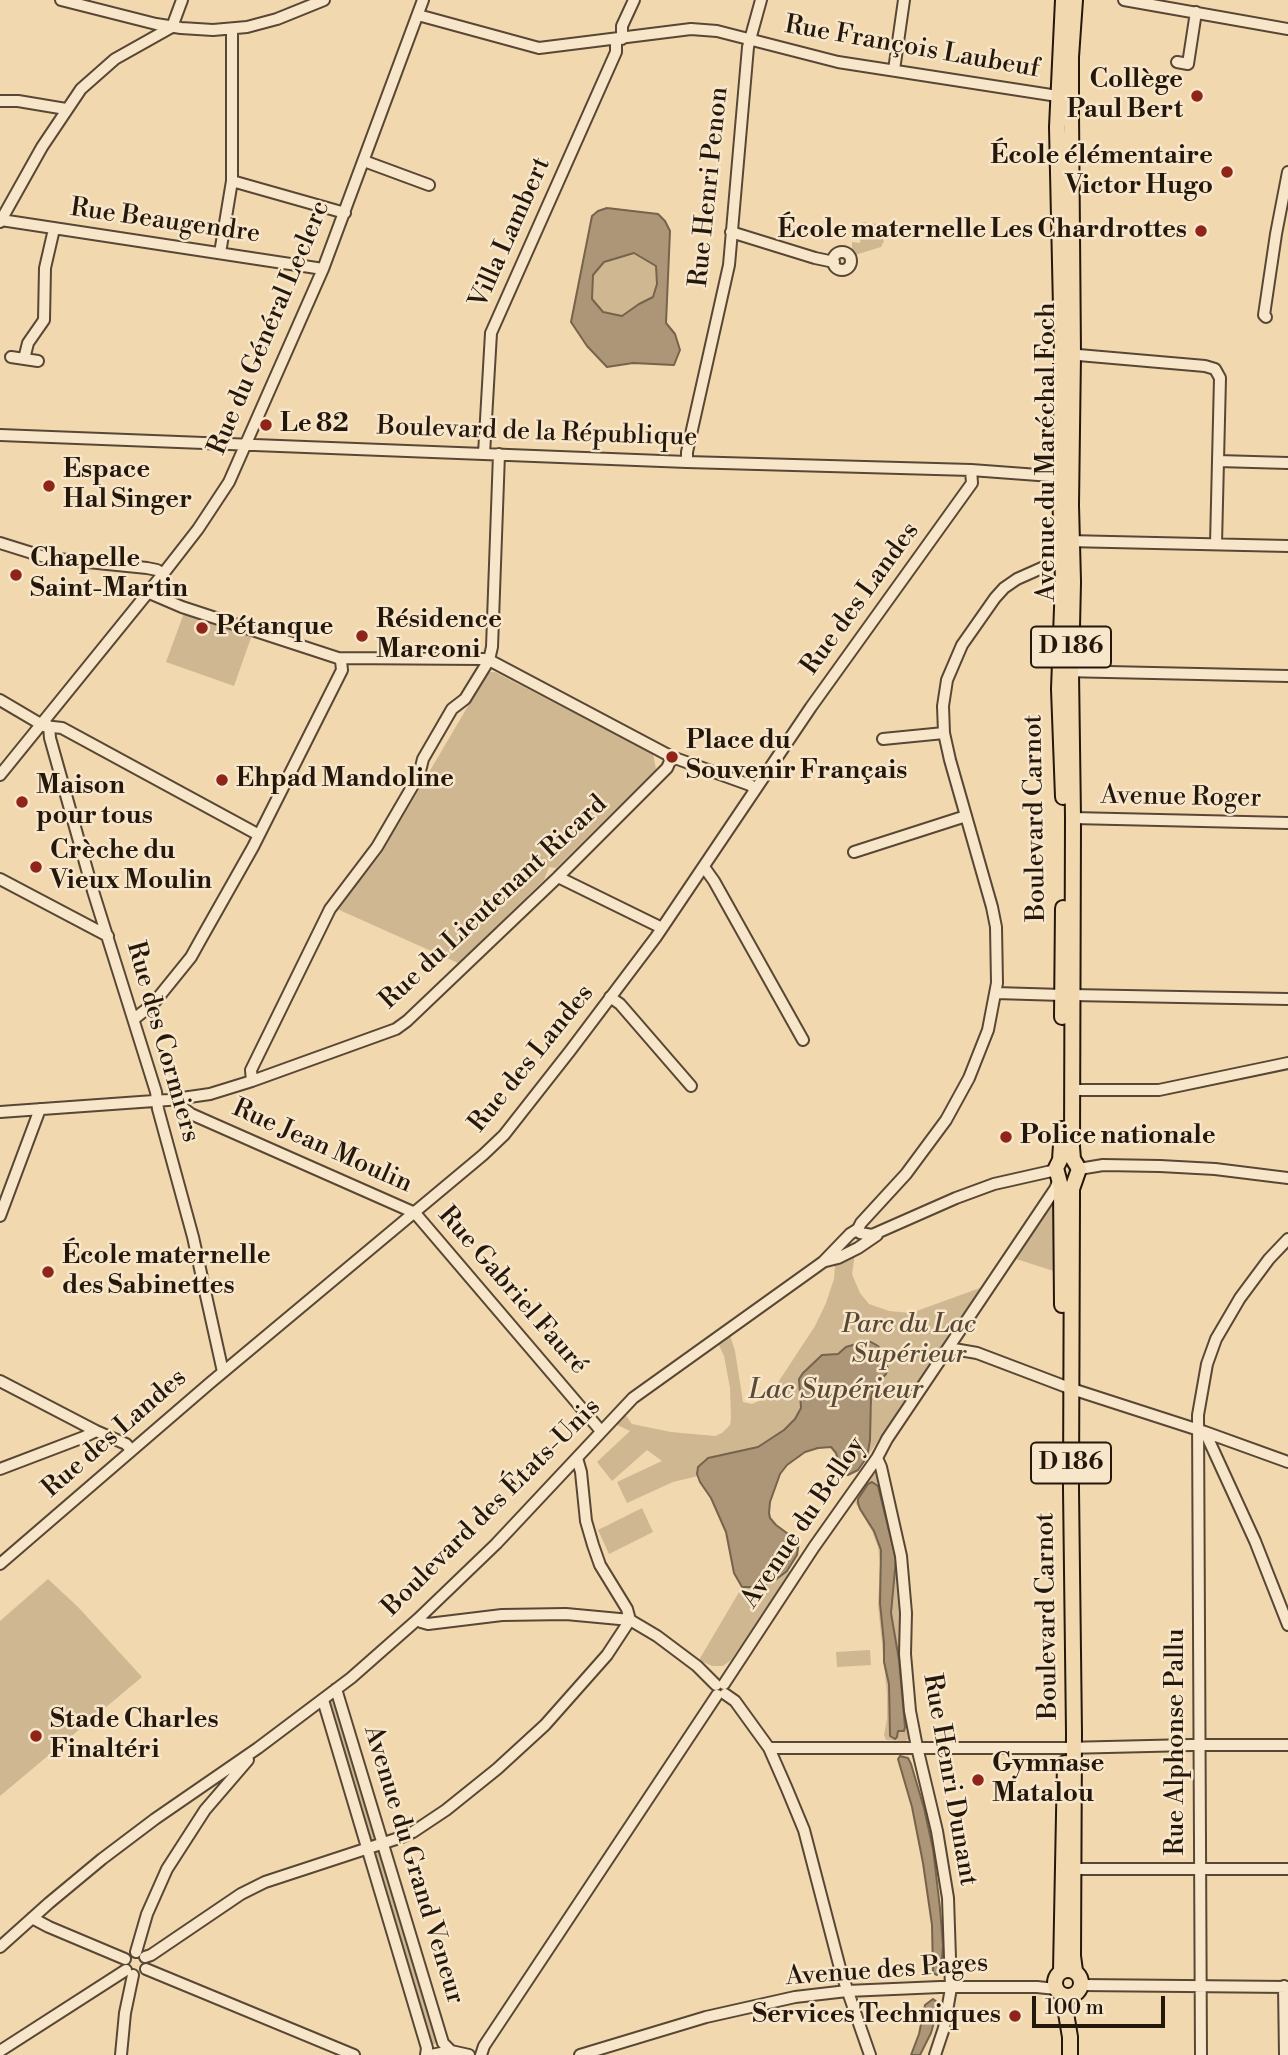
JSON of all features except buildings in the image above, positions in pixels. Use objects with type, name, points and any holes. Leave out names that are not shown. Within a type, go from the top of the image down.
[{"type":"main road","name":"Avenue du Maréchal Foch","points":[[1063,0],[1067,354],[1065,484],[1071,505],[1067,541]]},
{"type":"main road","name":"Avenue du Maréchal Foch","points":[[1065,97],[1075,0]]},
{"type":"main road","name":"Boulevard Carnot","points":[[1066,477],[1067,995],[1062,1142],[1066,1170]]},
{"type":"main road","name":"D 186","points":[[1067,995],[1072,1090]]},
{"type":"main road","name":"Boulevard Carnot","points":[[1070,2055],[1067,1983],[1067,1387],[1062,1193],[1072,1113],[1072,1090]]},
{"type":"main road","name":"Boulevard Carnot","points":[[1067,1983],[1073,1956],[1069,1748]]},
{"type":"street","points":[[61,0],[113,15],[172,27],[213,30],[232,29],[277,19],[324,0]]},
{"type":"street","points":[[1,221],[15,193],[81,89],[115,59],[172,27],[182,0]]},
{"type":"street","name":"Rue du Général Leclerc","points":[[0,775],[45,725],[163,574],[229,482],[323,269],[423,0]]},
{"type":"street","name":"Villa Lambert","points":[[484,454],[492,333],[616,52],[622,26],[634,0]]},
{"type":"street","name":"Rue Henri Penon","points":[[687,462],[729,265],[750,40],[761,0]]},
{"type":"street","points":[[894,70],[904,0]]},
{"type":"street","points":[[1124,0],[1288,29]]},
{"type":"street","points":[[1177,62],[1188,64],[1196,12]]},
{"type":"street","name":"Rue François Laubeuf","points":[[418,15],[539,48],[702,29],[741,36],[838,62],[1065,97]]},
{"type":"street","points":[[220,253],[232,181],[232,29]]},
{"type":"street","points":[[0,101],[18,101],[66,109]]},
{"type":"street","points":[[364,161],[429,185]]},
{"type":"street","points":[[1266,317],[1264,315],[1274,247],[1288,172]]},
{"type":"street","points":[[232,181],[345,213]]},
{"type":"street","name":"Rue Beaugendre","points":[[1,221],[323,269]]},
{"type":"street","points":[[24,359],[28,343],[44,320],[45,268],[54,229]]},
{"type":"street","points":[[731,232],[834,262]]},
{"type":"street","points":[[1067,354],[1215,369],[1220,378],[1216,544]]},
{"type":"street","points":[[11,357],[38,361]]},
{"type":"street","name":"Boulevard de la République","points":[[0,435],[687,462],[971,470],[1066,477]]},
{"type":"street","points":[[252,1082],[251,1070],[335,900],[377,847],[419,775],[424,759],[452,709],[465,699],[489,660],[492,647],[499,454]]},
{"type":"street","points":[[1218,461],[1288,463]]},
{"type":"street","name":"Rue des Landes","points":[[0,1564],[223,1372],[415,1213],[503,1135],[563,1061],[663,928],[811,707],[972,483],[971,470]]},
{"type":"street","points":[[1067,541],[1288,546]]},
{"type":"street","points":[[0,543],[48,558],[147,568],[163,574]]},
{"type":"street","points":[[858,1248],[862,1243],[859,1231],[861,1223],[906,1174],[954,1108],[981,1052],[996,993],[996,927],[944,733],[943,706],[951,668],[962,645],[1004,588],[1044,567],[1067,562]]},
{"type":"street","points":[[148,592],[182,607],[338,657],[489,660],[672,758],[755,789]]},
{"type":"street","points":[[134,1019],[153,1004],[191,957],[259,835],[342,670],[338,657]]},
{"type":"street","points":[[1065,671],[1288,676]]},
{"type":"street","points":[[0,700],[45,725],[62,728],[259,835]]},
{"type":"street","name":"Rue des Cormiers","points":[[45,725],[158,1100],[193,1237],[223,1372]]},
{"type":"street","points":[[883,739],[944,733]]},
{"type":"street","name":"Rue du Lieutenant Ricard","points":[[0,1112],[179,1099],[209,1094],[252,1082],[402,1026],[558,877],[667,768],[672,758]]},
{"type":"street","points":[[854,852],[966,816]]},
{"type":"street","name":"Avenue Roger","points":[[1068,818],[1288,823]]},
{"type":"street","points":[[704,867],[715,881],[803,1040]]},
{"type":"street","points":[[558,877],[663,928]]},
{"type":"street","points":[[0,879],[108,936]]},
{"type":"street","points":[[996,993],[1288,999]]},
{"type":"street","points":[[610,997],[620,1004],[691,1086]]},
{"type":"street","points":[[1072,1090],[1159,1090],[1288,1063]]},
{"type":"street","name":"Rue Jean Moulin","points":[[179,1099],[182,1107],[191,1114],[415,1213]]},
{"type":"street","points":[[0,1216],[40,1108]]},
{"type":"street","name":"Boulevard des États-Unis","points":[[823,1262],[838,1258],[882,1232],[935,1207],[994,1184],[1066,1170],[1102,1165],[1160,1166],[1215,1169],[1288,1178]]},
{"type":"street","name":"Avenue du Belloy","points":[[483,2050],[1066,1170]]},
{"type":"street","name":"Rue Gabriel Fauré","points":[[415,1213],[601,1431]]},
{"type":"street","name":"Boulevard des États-Unis","points":[[0,1947],[102,1859],[323,1700],[418,1619],[529,1511],[633,1398],[823,1262],[850,1234],[859,1231],[872,1235],[882,1232]]},
{"type":"street","name":"Rue Alphonse Pallu","points":[[1201,2055],[1201,1431],[1206,1364],[1216,1339],[1240,1298],[1269,1259],[1288,1239]]},
{"type":"street","points":[[948,1348],[977,1353],[1067,1387],[1288,1461]]},
{"type":"street","points":[[0,1381],[126,1444],[131,1450]]},
{"type":"street","points":[[0,1469],[96,1430]]},
{"type":"street","points":[[1201,1431],[1255,1541],[1288,1625]]},
{"type":"street","points":[[121,2055],[129,1954],[151,1955],[265,1882],[368,1850],[412,1832],[446,1810],[523,1746],[607,1655],[630,1620],[627,1609],[600,1565],[593,1545],[586,1521],[577,1458]]},
{"type":"street","name":"Rue Henri Dunant","points":[[877,1458],[901,1556],[906,1613],[906,1684],[916,1747],[945,1868],[948,1898],[951,1987],[944,2028],[935,2055]]},
{"type":"street","points":[[418,1619],[428,1624],[502,1615],[566,1614],[630,1620],[697,1666],[734,1702],[769,1748],[804,1830],[828,1926],[870,2055]]},
{"type":"street","name":"Avenue du Grand Veneur","points":[[336,1689],[443,2043],[452,2051]]},
{"type":"street","name":"Avenue du Grand Veneur","points":[[323,1700],[429,2055]]},
{"type":"street","points":[[769,1748],[1288,1745]]},
{"type":"street","points":[[32,1918],[140,1974],[146,1969],[147,1963],[140,1954],[147,1914],[167,1869],[205,1810],[258,1748]]},
{"type":"street","points":[[190,1794],[205,1810]]},
{"type":"street","points":[[1073,1869],[1288,1869]]},
{"type":"street","points":[[0,2052],[128,1968]]},
{"type":"street","points":[[146,1969],[354,2055]]},
{"type":"street","points":[[1067,1983],[1286,1986],[1285,2055]]},
{"type":"street","name":"Avenue des Pages","points":[[580,2055],[737,2009],[795,1997],[848,1991],[1037,1987],[1067,1983]]},
{"type":"street","points":[[429,2055],[452,2051],[468,2055],[483,2050]]},
{"type":"green space","points":[[862,222],[878,224],[884,241],[881,247],[855,255],[852,242],[860,243]]},
{"type":"green space","points":[[634,253],[656,266],[657,284],[653,297],[622,316],[603,312],[592,299],[593,275],[604,262]]},
{"type":"green space","points":[[184,613],[252,635],[234,686],[166,662]]},
{"type":"green space","points":[[488,672],[495,672],[653,754],[656,769],[556,868],[549,867],[544,880],[458,963],[337,909],[381,854]]},
{"type":"green space","points":[[1057,1196],[1057,1272],[1016,1259]]},
{"type":"green space","name":"Parc du Lac Supérieur","points":[[855,1254],[852,1274],[860,1293],[869,1304],[889,1311],[911,1313],[980,1288],[867,1457],[871,1397],[874,1387],[888,1369],[871,1342],[846,1347],[838,1354],[822,1355],[803,1372],[800,1377],[801,1408],[797,1417],[768,1442],[758,1447],[705,1459],[698,1467],[698,1476],[673,1482],[627,1503],[617,1482],[662,1461],[647,1450],[612,1481],[597,1462],[630,1431],[613,1423],[624,1413],[632,1424],[671,1432],[715,1436],[722,1433],[730,1425],[730,1388],[724,1356],[718,1343],[730,1335],[743,1402],[752,1404],[761,1400],[777,1384],[815,1326],[834,1279],[835,1265]]},
{"type":"green space","points":[[873,1474],[879,1477],[897,1568],[903,1688],[910,1738],[905,1741],[886,1740],[884,1735],[887,1694],[878,1605],[878,1547],[855,1502]]},
{"type":"green space","points":[[642,1508],[653,1532],[609,1554],[598,1530]]},
{"type":"green space","points":[[787,1571],[790,1572],[731,1660],[723,1666],[712,1666],[699,1660],[742,1587],[774,1581]]},
{"type":"green space","name":"Stade Charles Finaltéri","points":[[48,1579],[79,1608],[142,1677],[0,1796],[0,1621]]},
{"type":"green space","points":[[870,1650],[871,1665],[837,1667],[836,1652]]},
{"type":"green space","points":[[331,1698],[378,1836],[376,1842],[370,1842],[328,1702]]},
{"type":"green space","points":[[377,1851],[382,1852],[441,2042],[430,2045],[374,1855]]},
{"type":"water","points":[[607,208],[658,214],[670,231],[666,323],[675,334],[680,350],[674,365],[633,363],[607,367],[587,346],[571,322],[592,216]],"holes":[[[634,253],[656,266],[657,284],[653,297],[622,316],[603,312],[592,299],[593,275],[604,262]]]},
{"type":"water","name":"Lac Supérieur","points":[[863,1342],[878,1346],[888,1369],[874,1387],[871,1397],[867,1457],[858,1470],[848,1475],[842,1475],[836,1453],[831,1447],[805,1452],[787,1465],[780,1474],[769,1513],[776,1525],[799,1542],[797,1555],[787,1571],[774,1581],[757,1587],[742,1587],[734,1573],[726,1532],[711,1498],[700,1482],[698,1467],[708,1458],[758,1447],[784,1430],[801,1408],[799,1379],[803,1373],[822,1355],[838,1354],[846,1347]]},
{"type":"water","points":[[872,1482],[878,1486],[896,1559],[891,1613],[899,1660],[905,1727],[904,1731],[898,1731],[895,1739],[890,1736],[889,1684],[884,1662],[880,1603],[881,1550],[858,1503],[868,1484]]},
{"type":"water","points":[[900,1756],[908,1758],[911,1764],[933,1849],[943,1946],[941,1969],[937,1975],[933,1973],[932,1925],[923,1863],[912,1807],[898,1759]]},
{"type":"water","points":[[933,1999],[938,2008],[931,2033],[920,2055],[911,2055],[925,2005]]},
{"type":"place","name":"Collège Paul Bert","points":[[1197,96]]},
{"type":"place","name":"École élémentaire Victor Hugo","points":[[1227,172]]},
{"type":"place","name":"École maternelle Les Chardrottes","points":[[1201,231]]},
{"type":"place","name":"Le 82","points":[[266,425]]},
{"type":"place","name":"Espace Hal Singer","points":[[49,486]]},
{"type":"place","name":"Chapelle Saint-Martin","points":[[16,575]]},
{"type":"place","name":"Pétanque","points":[[202,628]]},
{"type":"place","name":"Résidence Marconi","points":[[362,636]]},
{"type":"place","name":"Place du Souvenir Français","points":[[672,757]]},
{"type":"place","name":"Ehpad Mandoline","points":[[222,780]]},
{"type":"place","name":"Maison pour tous","points":[[22,802]]},
{"type":"place","name":"Crèche du Vieux Moulin","points":[[36,867]]},
{"type":"place","name":"Police nationale","points":[[1006,1137]]},
{"type":"place","name":"École maternelle des Sabinettes","points":[[48,1272]]},
{"type":"place","name":"Stade Charles Finaltéri","points":[[36,1736]]},
{"type":"place","name":"Gymnase Matalou","points":[[978,1780]]},
{"type":"place","name":"Services Techniques","points":[[1015,2016]]}]
